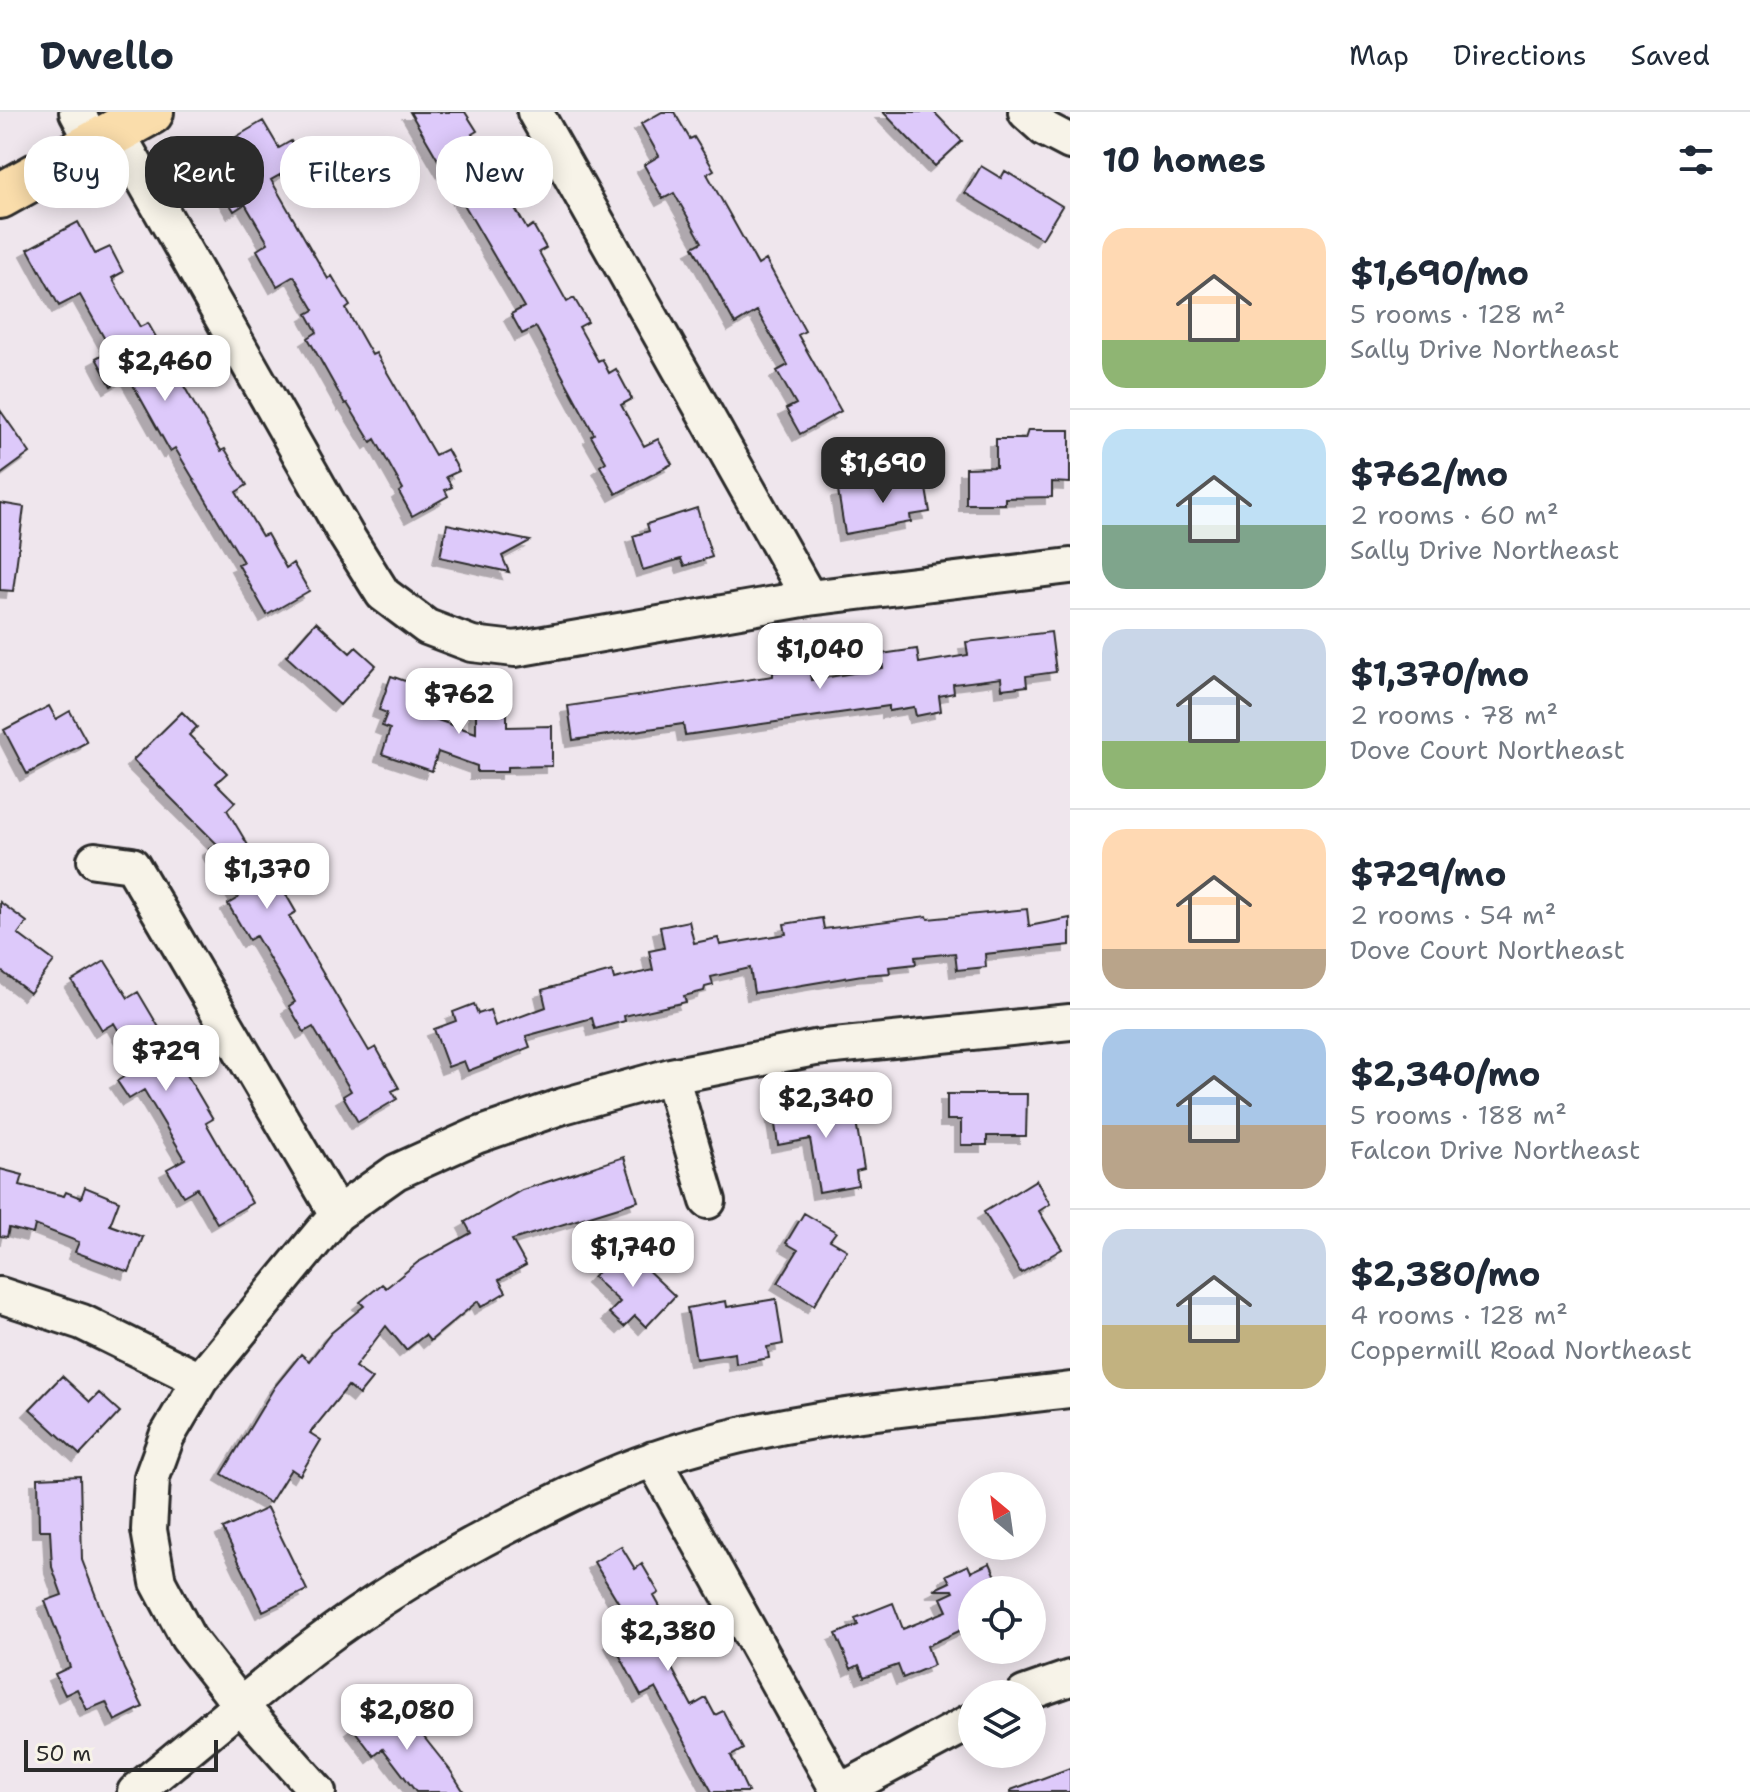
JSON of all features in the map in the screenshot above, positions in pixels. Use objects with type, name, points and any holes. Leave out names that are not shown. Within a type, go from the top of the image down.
[{"type":"main road","points":[[0,196],[117,122]]},
{"type":"street","points":[[535,112],[809,598]]},
{"type":"street","points":[[1026,112],[1045,129],[1070,142]]},
{"type":"street","points":[[117,122],[346,535],[383,594],[427,627],[472,644],[515,649],[809,598],[1070,566]]},
{"type":"street","points":[[95,860],[132,865],[337,1214]]},
{"type":"street","points":[[318,1792],[242,1707],[188,1638],[158,1582],[149,1530],[152,1477],[167,1436],[200,1380],[337,1214],[396,1172],[476,1136],[563,1106],[671,1076],[815,1048],[1070,1022]]},
{"type":"street","points":[[671,1076],[708,1201]]},
{"type":"street","points":[[0,1295],[82,1322],[200,1380]]},
{"type":"street","points":[[135,1792],[314,1646],[383,1597],[501,1529],[579,1490],[653,1459],[741,1436],[832,1418],[1070,1390]]},
{"type":"street","points":[[653,1459],[839,1792],[958,1728]]},
{"type":"street","points":[[1046,1686],[1070,1678]]},
{"type":"building","points":[[410,112],[465,112],[477,131],[473,136],[436,136],[436,156]]},
{"type":"building","points":[[662,112],[674,112],[714,170],[707,174],[758,265],[766,260],[805,331],[798,335],[841,411],[800,434],[786,409],[796,404],[777,371],[788,365],[757,311],[735,324],[693,247],[702,242],[674,193],[663,199],[644,165],[659,156],[641,124]]},
{"type":"building","points":[[883,112],[934,112],[962,141],[935,166]]},
{"type":"building","points":[[263,121],[280,147],[280,175],[271,180],[280,196],[280,208],[287,208],[328,279],[332,276],[350,306],[346,309],[372,355],[376,353],[435,455],[447,449],[459,471],[446,477],[452,487],[445,490],[448,496],[412,516],[399,492],[403,489],[375,439],[371,442],[345,404],[308,338],[317,332],[307,314],[314,310],[294,276],[277,286],[257,250],[268,243],[247,208],[264,208],[264,136],[238,136]]},
{"type":"building","points":[[981,166],[1001,178],[1005,171],[1062,206],[1042,239],[965,193]]},
{"type":"building","points":[[466,208],[515,208],[527,229],[533,225],[546,248],[539,252],[567,302],[574,298],[588,322],[579,327],[598,361],[602,359],[609,373],[616,369],[632,399],[621,405],[644,446],[658,439],[672,464],[616,494],[600,466],[606,462],[591,436],[594,434],[536,327],[522,334],[511,314],[524,307]]},
{"type":"building","points":[[78,222],[95,254],[110,247],[123,272],[112,278],[140,327],[148,323],[221,451],[225,449],[247,485],[236,492],[262,536],[267,534],[286,568],[293,563],[309,591],[267,615],[238,564],[243,562],[175,448],[170,451],[128,376],[111,386],[96,358],[111,350],[80,295],[59,306],[28,249]]},
{"type":"building","points":[[0,410],[30,453],[0,475]]},
{"type":"building","points":[[1028,430],[1070,430],[1070,483],[1052,482],[1052,497],[1005,498],[1005,504],[966,504],[966,468],[996,467],[996,439],[1025,439]]},
{"type":"building","points":[[924,477],[930,512],[910,515],[911,522],[845,534],[838,491]]},
{"type":"building","points":[[0,503],[24,507],[13,591],[0,590]]},
{"type":"building","points":[[697,508],[712,557],[684,566],[681,559],[643,570],[633,536],[649,531],[647,524]]},
{"type":"building","points":[[447,524],[530,541],[502,556],[509,572],[440,557]]},
{"type":"building","points":[[316,622],[350,653],[356,647],[376,665],[340,705],[286,656]]},
{"type":"building","points":[[1051,632],[1056,672],[1026,676],[1027,686],[1002,689],[1001,678],[953,684],[954,693],[939,696],[941,711],[916,716],[914,707],[889,711],[889,706],[685,735],[683,724],[573,740],[568,706],[773,676],[773,672],[809,667],[811,680],[883,668],[881,654],[917,649],[919,663],[968,655],[966,642]]},
{"type":"building","points":[[391,676],[422,687],[414,712],[476,733],[476,710],[507,710],[507,727],[552,726],[552,766],[507,767],[507,772],[477,772],[477,766],[438,752],[432,771],[382,754],[390,729],[382,726],[387,713],[379,710]]},
{"type":"building","points":[[49,706],[56,719],[70,711],[87,742],[27,774],[4,730]]},
{"type":"building","points":[[182,712],[197,727],[189,735],[227,773],[216,783],[235,802],[227,810],[255,857],[260,854],[263,858],[275,851],[288,873],[277,879],[296,912],[289,916],[369,1051],[376,1047],[399,1088],[392,1091],[397,1099],[358,1122],[343,1096],[351,1091],[313,1027],[304,1032],[289,1006],[295,1002],[256,936],[249,940],[228,904],[238,898],[209,849],[217,844],[133,760]]},
{"type":"building","points":[[0,902],[27,922],[18,934],[54,961],[30,993],[0,970]]},
{"type":"building","points":[[1027,909],[1029,926],[1070,918],[1070,945],[985,954],[986,967],[957,970],[955,953],[915,957],[916,964],[889,967],[890,973],[754,993],[750,968],[711,977],[713,985],[705,987],[704,991],[684,996],[686,1002],[624,1016],[625,1021],[595,1029],[592,1018],[526,1036],[530,1047],[468,1071],[464,1061],[448,1067],[434,1029],[456,1021],[453,1012],[474,1004],[478,1014],[490,1010],[495,1026],[546,1007],[542,990],[612,971],[614,979],[653,970],[649,951],[664,948],[660,927],[689,921],[694,943],[718,938],[720,945],[786,934],[784,924],[822,918],[824,929],[927,916],[928,919]]},
{"type":"building","points":[[105,961],[128,998],[138,992],[213,1119],[206,1123],[252,1203],[217,1223],[197,1188],[183,1196],[167,1169],[185,1159],[144,1090],[129,1099],[117,1081],[140,1067],[114,1023],[102,1030],[72,981]]},
{"type":"building","points":[[947,1094],[1027,1094],[1026,1136],[987,1136],[987,1145],[961,1145],[961,1120],[947,1120]]},
{"type":"building","points":[[852,1097],[864,1169],[856,1171],[858,1185],[819,1192],[810,1139],[778,1145],[773,1111]]},
{"type":"building","points":[[624,1157],[638,1201],[512,1240],[526,1265],[499,1280],[506,1292],[481,1307],[478,1301],[430,1341],[425,1335],[406,1350],[386,1326],[355,1367],[372,1379],[359,1395],[348,1386],[310,1433],[321,1440],[300,1475],[291,1469],[270,1503],[222,1474],[275,1386],[301,1354],[309,1361],[331,1333],[364,1306],[360,1302],[382,1284],[386,1288],[418,1262],[471,1233],[465,1222],[522,1190]]},
{"type":"building","points":[[0,1169],[23,1175],[20,1185],[64,1196],[66,1192],[81,1198],[85,1187],[119,1201],[110,1225],[143,1237],[129,1272],[75,1252],[79,1242],[35,1225],[33,1234],[9,1228],[7,1237],[0,1236]]},
{"type":"building","points":[[1036,1180],[1050,1204],[1039,1211],[1062,1249],[1021,1273],[984,1212]]},
{"type":"building","points":[[804,1213],[836,1232],[830,1240],[847,1250],[814,1305],[778,1283],[798,1250],[786,1243]]},
{"type":"building","points":[[622,1246],[675,1296],[646,1327],[635,1316],[624,1327],[609,1313],[620,1302],[593,1277]]},
{"type":"building","points":[[776,1299],[783,1344],[767,1347],[769,1358],[736,1364],[735,1353],[696,1359],[687,1308],[726,1301],[727,1307]]},
{"type":"building","points":[[62,1376],[90,1402],[99,1393],[120,1412],[80,1455],[30,1409]]},
{"type":"building","points":[[80,1476],[82,1560],[124,1669],[143,1707],[115,1721],[106,1702],[87,1710],[77,1689],[65,1695],[55,1674],[70,1667],[45,1601],[62,1595],[52,1567],[50,1530],[39,1530],[38,1478]]},
{"type":"building","points":[[267,1508],[307,1590],[263,1611],[223,1529]]},
{"type":"building","points":[[621,1546],[635,1569],[642,1564],[659,1593],[654,1596],[677,1637],[660,1646],[692,1706],[706,1698],[715,1715],[723,1711],[743,1749],[731,1756],[748,1792],[712,1792],[656,1688],[641,1696],[612,1641],[634,1628],[594,1562]]},
{"type":"building","points":[[990,1563],[996,1576],[958,1576],[958,1632],[927,1646],[934,1665],[903,1678],[898,1665],[864,1677],[859,1665],[851,1669],[836,1634],[858,1625],[855,1618],[893,1603],[903,1629],[947,1611],[941,1598],[953,1590],[933,1590],[950,1582],[946,1575],[968,1565],[971,1572]]},
{"type":"building","points":[[400,1707],[464,1792],[416,1792],[383,1749],[374,1756],[352,1727],[375,1710],[383,1720]]},
{"type":"building","points":[[1070,1768],[1070,1792],[1011,1792],[1011,1790]]}]
